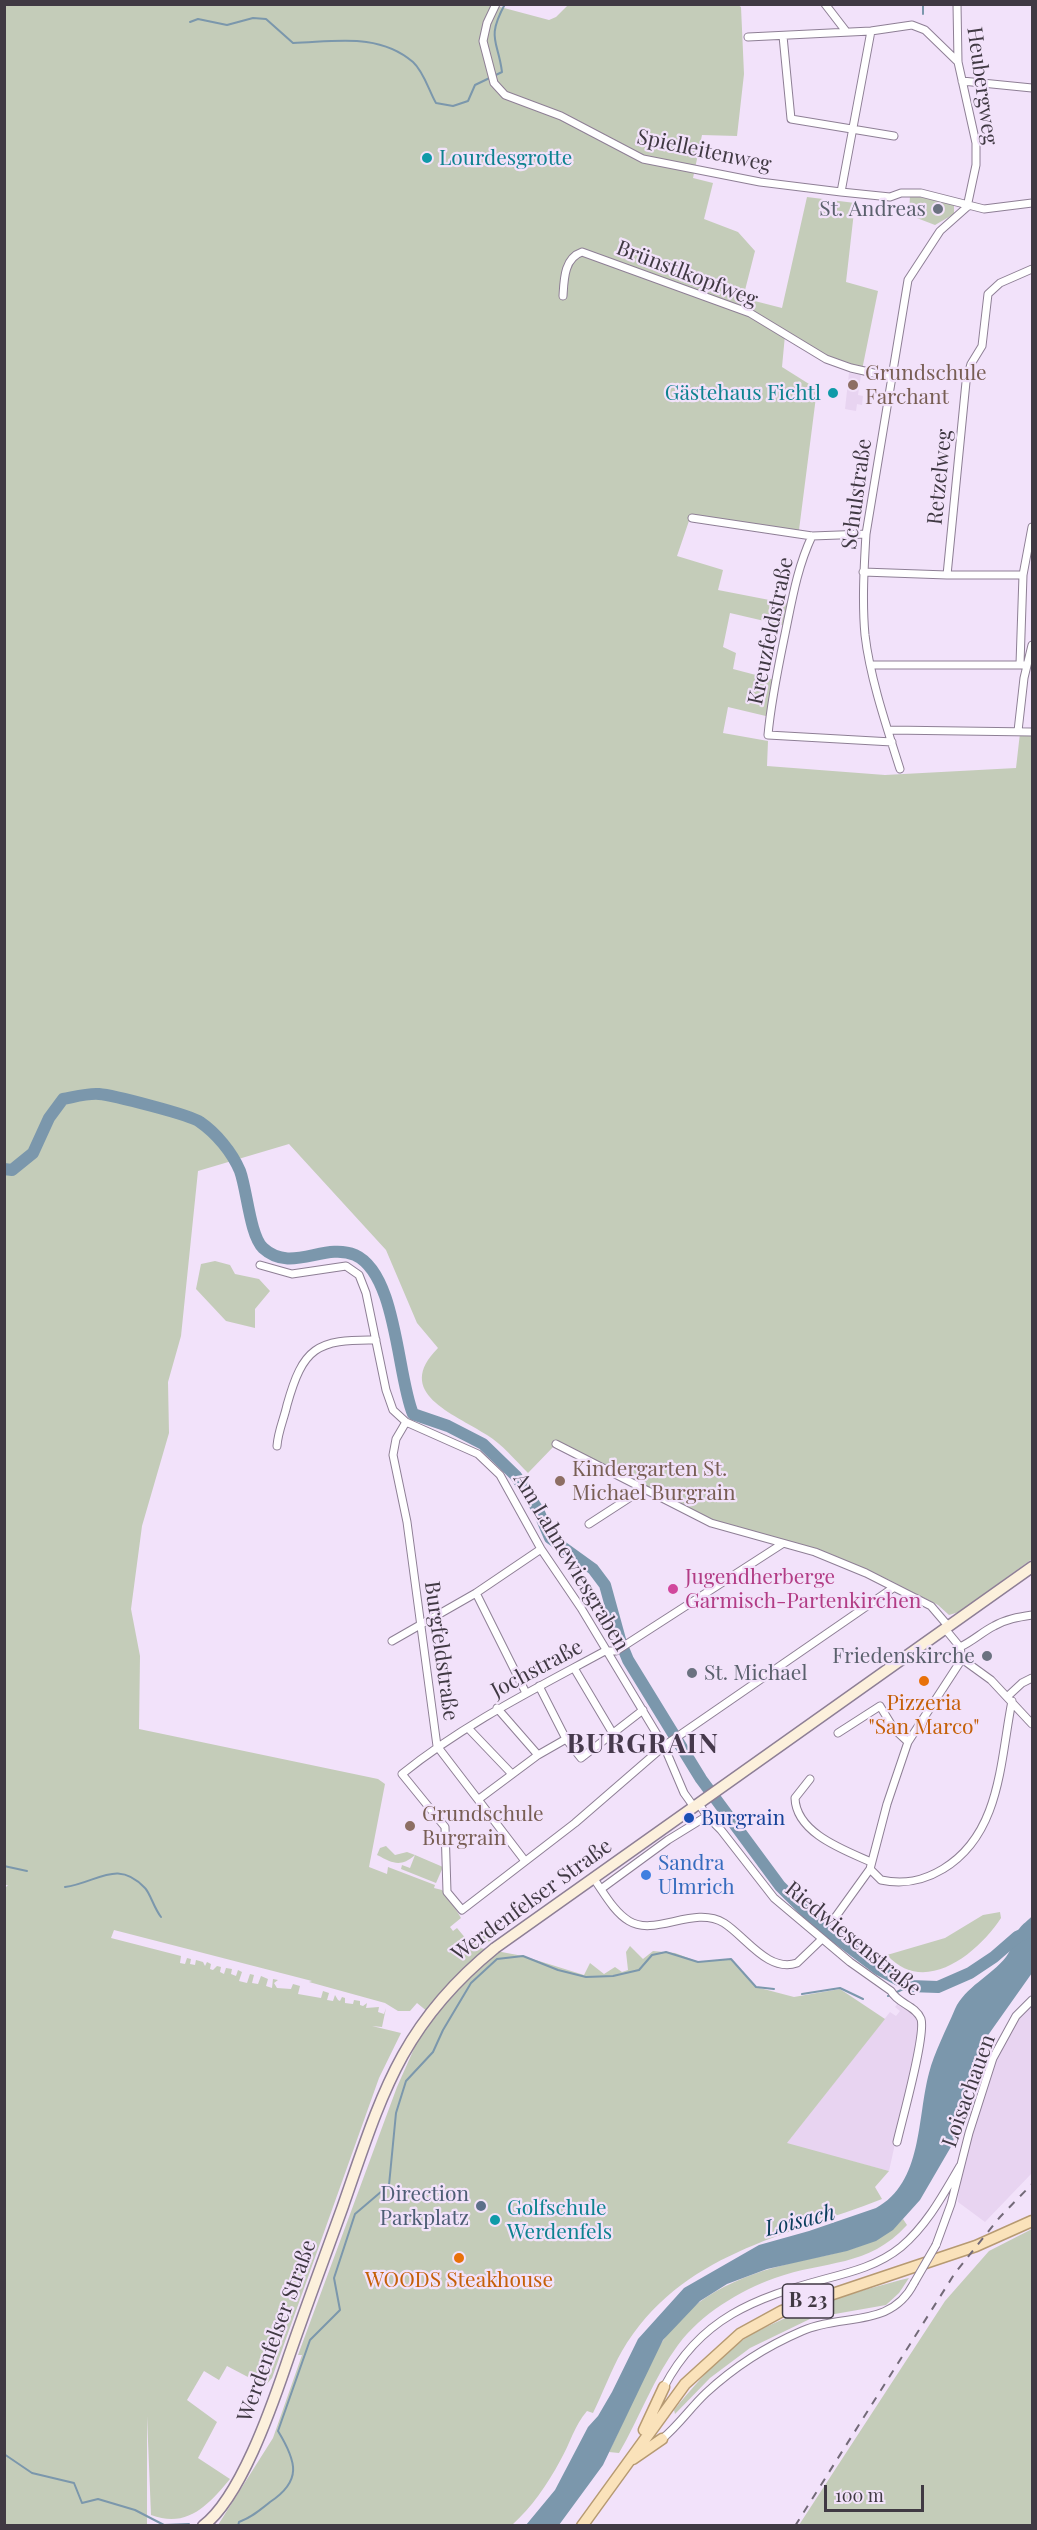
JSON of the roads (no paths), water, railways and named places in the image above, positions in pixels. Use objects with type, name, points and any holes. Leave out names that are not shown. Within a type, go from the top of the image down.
[{"type":"main road","name":"B 23","points":[[582,2526],[698,2369],[740,2334],[761,2321],[839,2289],[975,2246],[1032,2221]]},
{"type":"main road","points":[[633,2454],[664,2387]]},
{"type":"main road","points":[[626,2464],[662,2439]]},
{"type":"street","name":"Spielleitenweg","points":[[496,4],[487,23],[483,41],[494,83],[506,95],[561,116],[643,159],[760,182],[841,192],[890,197],[901,193],[921,193],[951,199],[967,207],[984,209],[1030,203]]},
{"type":"street","points":[[825,4],[845,30]]},
{"type":"street","name":"Heubergweg","points":[[957,4],[958,62],[976,143],[976,165],[967,207]]},
{"type":"street","points":[[748,37],[845,30],[871,31],[912,25],[925,30],[958,62]]},
{"type":"street","points":[[841,192],[871,31]]},
{"type":"street","points":[[783,36],[791,119],[894,136]]},
{"type":"street","points":[[962,81],[1032,88]]},
{"type":"street","name":"Schulstraße","points":[[900,769],[865,636],[863,572],[866,534],[908,280],[940,231],[967,207]]},
{"type":"street","name":"Brünstlkopfweg","points":[[563,296],[565,274],[570,261],[575,254],[582,252],[750,313],[826,359],[851,368],[891,377]]},
{"type":"street","name":"Retzelweg","points":[[947,576],[966,382],[971,364],[982,346],[988,294],[1000,283],[1032,269]]},
{"type":"street","points":[[692,518],[812,536],[866,534]]},
{"type":"street","points":[[1018,731],[1024,678],[1023,574],[1032,527]]},
{"type":"street","name":"Kreuzfeldstraße","points":[[812,536],[801,559],[790,604],[770,708],[768,735],[892,742]]},
{"type":"street","points":[[863,572],[947,576],[1023,574]]},
{"type":"street","points":[[1023,664],[1032,645]]},
{"type":"street","points":[[871,665],[1023,664]]},
{"type":"street","points":[[1024,678],[1032,679]]},
{"type":"street","points":[[890,730],[1032,732]]},
{"type":"street","name":"Am Lahnewiesgraben","points":[[260,1265],[292,1274],[334,1266],[353,1269],[359,1275],[366,1293],[388,1400],[393,1410],[406,1422],[458,1444],[500,1474],[515,1498],[540,1549],[581,1608],[664,1746],[684,1793],[697,1806]]},
{"type":"street","points":[[277,1446],[278,1434],[297,1370],[309,1355],[328,1344],[376,1340]]},
{"type":"street","name":"Burgfeldstraße","points":[[406,1422],[396,1439],[393,1455],[407,1522],[437,1746],[525,1861]]},
{"type":"street","points":[[556,1444],[711,1523],[839,1562],[931,1606],[960,1647],[962,1659],[929,1705],[908,1742],[897,1771],[870,1866],[834,1920]]},
{"type":"street","points":[[589,1524],[643,1489]]},
{"type":"street","name":"Jochstraße","points":[[525,1861],[462,1910],[447,1892],[445,1827],[402,1774],[437,1746],[497,1708],[605,1651],[616,1651],[783,1544]]},
{"type":"street","points":[[392,1641],[476,1593],[540,1549]]},
{"type":"street","name":"Werdenfelser Straße","points":[[206,2524],[236,2481],[258,2440],[381,2096],[412,2036],[462,1974],[495,1948],[948,1629],[1032,1567]]},
{"type":"street","points":[[525,1861],[575,1823],[664,1746],[893,1588]]},
{"type":"street","points":[[476,1593],[526,1693]]},
{"type":"street","points":[[960,1647],[975,1641],[992,1626],[1032,1615]]},
{"type":"street","points":[[962,1659],[992,1680],[1032,1724]]},
{"type":"street","points":[[574,1668],[612,1732]]},
{"type":"street","points":[[810,1779],[795,1798],[795,1806],[803,1819],[827,1842],[870,1866],[881,1880],[911,1882],[937,1873],[961,1857],[971,1846],[988,1815],[997,1791],[1010,1698],[1022,1683],[1032,1678]]},
{"type":"street","points":[[539,1686],[567,1739],[581,1758],[643,1710]]},
{"type":"street","points":[[838,1733],[880,1706],[894,1729],[908,1742]]},
{"type":"street","points":[[497,1708],[538,1755]]},
{"type":"street","points":[[468,1728],[511,1773]]},
{"type":"street","points":[[479,1799],[511,1773],[567,1739]]},
{"type":"street","name":"Riedwiesenstraße","points":[[697,1806],[721,1830],[774,1898],[892,1994],[913,2007],[920,2017],[922,2026],[897,2142]]},
{"type":"street","points":[[601,1889],[668,1840],[707,1816]]},
{"type":"street","points":[[594,1879],[615,1908],[633,1923],[652,1925],[694,1917],[711,1918],[738,1933],[772,1962],[797,1963],[822,1939]]},
{"type":"street","name":"Loisachauen","points":[[662,2439],[724,2377],[761,2351],[803,2330],[828,2322],[891,2310],[901,2304],[936,2245],[951,2204],[960,2166],[993,2058],[1016,2016],[1032,2000]]},
{"type":"street","name":"Loisachauen","points":[[664,2387],[683,2358],[703,2335],[739,2308],[777,2291],[879,2262],[900,2248],[930,2217],[960,2166]]},
{"type":"water","points":[[1032,1916],[1032,1973],[986,2038],[973,2071],[952,2145],[920,2200],[893,2230],[876,2241],[847,2251],[767,2269],[727,2284],[700,2301],[663,2340],[603,2465],[559,2525],[526,2525],[555,2490],[588,2427],[598,2416],[612,2392],[638,2339],[684,2288],[759,2245],[876,2208],[891,2197],[902,2183],[910,2166],[916,2148],[929,2073],[937,2049],[959,2001],[1006,1957],[1017,1932]]},
{"type":"waterway","points":[[190,22],[198,19],[227,25],[253,18],[266,19],[293,43],[355,41],[385,46],[417,66],[436,103],[453,106],[468,101],[475,85],[502,72],[495,32],[505,4]]},
{"type":"waterway","points":[[923,4],[923,14]]},
{"type":"waterway","points":[[4,1169],[12,1170],[33,1153],[49,1118],[63,1099],[90,1094],[107,1095],[168,1110],[200,1122],[223,1144],[237,1164],[255,1234],[263,1248],[274,1255],[285,1258],[343,1252],[355,1255],[369,1266],[380,1283],[388,1304],[413,1414],[448,1426],[483,1444],[516,1476],[538,1510],[550,1538],[593,1569],[605,1585],[628,1660],[701,1779],[780,1886],[816,1922],[878,1969],[910,1986],[938,1987],[970,1973],[994,1957],[1017,1937],[1032,1930]]},
{"type":"waterway","points":[[4,1866],[27,1871]]},
{"type":"waterway","points":[[65,1887],[106,1875],[116,1873],[125,1875],[135,1879],[145,1888],[161,1917]]},
{"type":"waterway","points":[[238,2526],[239,2522],[256,2513],[280,2494],[292,2478],[292,2462],[278,2431],[310,2340],[340,2310],[334,2278],[355,2214],[389,2185],[396,2113],[406,2081],[433,2052],[443,2030],[471,1983],[497,1959],[523,1956],[558,1970],[586,1977],[613,1976],[639,1970],[652,1955],[666,1952],[698,1962],[731,1959],[756,1987],[774,1989]]},
{"type":"waterway","points":[[888,1996],[910,1986]]},
{"type":"waterway","points":[[802,1994],[840,1988],[863,1999]]},
{"type":"waterway","points":[[4,2454],[32,2473],[74,2483],[82,2503],[98,2499],[135,2510],[164,2525],[189,2524]]},
{"type":"railway","points":[[795,2526],[955,2273],[1000,2217],[1032,2184]]},
{"type":"place","name":"Lourdesgrotte","points":[[427,158]]},
{"type":"place","name":"St. Andreas","points":[[938,209]]},
{"type":"place","name":"Grundschule Farchant","points":[[853,385]]},
{"type":"place","name":"Gästehaus Fichtl","points":[[833,393]]},
{"type":"place","name":"Kindergarten St. Michael Burgrain","points":[[560,1481]]},
{"type":"place","name":"Jugendherberge Garmisch-Partenkirchen","points":[[673,1589]]},
{"type":"place","name":"Friedenskirche","points":[[987,1656]]},
{"type":"place","name":"St. Michael","points":[[692,1673]]},
{"type":"place","name":"Pizzeria \"San Marco\"","points":[[924,1681]]},
{"type":"place","name":"Burgrain","points":[[689,1818]]},
{"type":"place","name":"Grundschule Burgrain","points":[[410,1826]]},
{"type":"place","name":"Sandra Ulmrich","points":[[646,1875]]},
{"type":"place","name":"Direction Parkplatz","points":[[481,2206]]},
{"type":"place","name":"Golfschule Werdenfels","points":[[495,2220]]},
{"type":"place","name":"WOODS Steakhouse","points":[[459,2258]]},
{"type":"district","name":"BURGRAIN","points":[[643,1745]]},
{"type":"water label","name":"Loisach","points":[[800,2221]]}]
